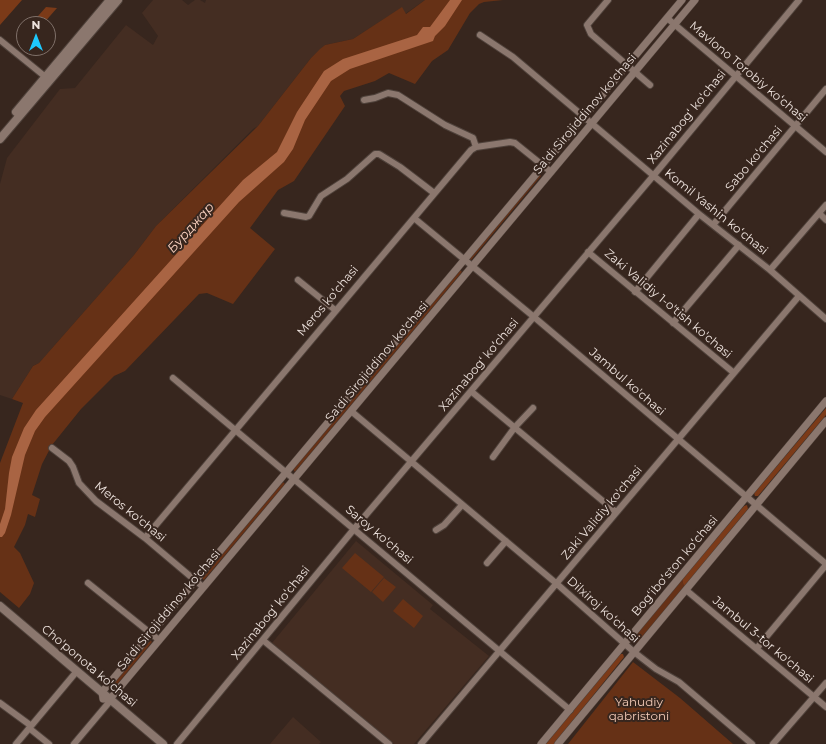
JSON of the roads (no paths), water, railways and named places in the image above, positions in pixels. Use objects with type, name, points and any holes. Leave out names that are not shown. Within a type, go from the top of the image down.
[{"type":"main road","points":[[0,139],[110,0]]},
{"type":"main road","points":[[0,131],[118,0]]},
{"type":"main road","name":"Cho'ponota ko'chasi","points":[[0,606],[76,673]]},
{"type":"main road","name":"Cho'ponota ko'chasi","points":[[0,612],[163,744]]},
{"type":"main road","name":"Cho'ponota ko'chasi","points":[[107,699],[156,744]]},
{"type":"street","points":[[608,0],[586,25],[591,34],[650,85]]},
{"type":"street","name":"Sa'di Sirojiddinov ko'chasi","points":[[107,699],[151,634],[682,0]]},
{"type":"street","name":"Sa'di Sirojiddinov ko'chasi","points":[[107,699],[159,640],[695,0]]},
{"type":"street","name":"Xazinabog‘ ko‘chasi","points":[[177,744],[264,641],[354,529],[472,392],[798,0]]},
{"type":"street","name":"Mavlono Torobiy ko‘chasi","points":[[667,18],[826,152]]},
{"type":"street","name":"Komil Yashin koʻchasi","points":[[480,34],[513,57],[699,214],[770,270],[826,319]]},
{"type":"street","points":[[0,40],[48,79]]},
{"type":"street","name":"Sabo ko‘chasi","points":[[713,225],[826,89]]},
{"type":"street","points":[[364,100],[376,98],[388,93],[398,95],[445,125],[473,138],[476,147],[510,142],[515,143],[551,172]]},
{"type":"street","name":"Meros ko‘chasi","points":[[145,538],[335,310],[471,150],[476,147]]},
{"type":"street","points":[[284,213],[306,217],[309,216],[321,196],[347,180],[375,154],[379,154],[400,167],[434,194]]},
{"type":"street","points":[[770,270],[826,205]]},
{"type":"street","points":[[819,213],[826,220]]},
{"type":"street","points":[[635,292],[699,214]]},
{"type":"street","name":"Jambul ko'chasi","points":[[414,218],[534,317],[826,565]]},
{"type":"street","points":[[673,323],[739,245]]},
{"type":"street","name":"Zaki Validiy 1-o'tish ko'chasi","points":[[588,252],[734,373]]},
{"type":"street","points":[[298,280],[335,310]]},
{"type":"street","name":"Zaki Validiy ko'chasi","points":[[421,744],[799,296]]},
{"type":"street","name":"Saroy ko‘chasi","points":[[173,378],[570,710]]},
{"type":"street","points":[[472,392],[616,512]]},
{"type":"street","name":"Bogʻiboʻston koʻchasi","points":[[542,744],[826,401]]},
{"type":"street","points":[[493,457],[515,428],[533,408]]},
{"type":"street","name":"Dilxiroj ko‘chasi","points":[[351,411],[557,584],[634,652],[656,669],[679,682],[752,744]]},
{"type":"street","name":"Bogʻiboʻston koʻchasi","points":[[558,744],[826,422]]},
{"type":"street","name":"Meros ko'chasi","points":[[52,448],[69,462],[79,483],[96,501],[145,538],[203,587]]},
{"type":"street","points":[[436,530],[444,526],[462,505]]},
{"type":"street","points":[[488,563],[506,541]]},
{"type":"street","points":[[757,648],[826,565]]},
{"type":"street","points":[[88,582],[159,640]]},
{"type":"street","name":"Jambul 3-tor ko'chasi","points":[[686,590],[826,707]]},
{"type":"street","points":[[264,641],[389,744]]},
{"type":"street","points":[[16,744],[76,673]]},
{"type":"street","points":[[773,744],[826,683]]},
{"type":"street","points":[[74,744],[107,699]]},
{"type":"street","points":[[0,703],[49,744]]},
{"type":"water label","name":"Бурджар","points":[[191,228]]},
{"type":"park label","name":"Yahudiy qabristoni","points":[[639,709]]}]
